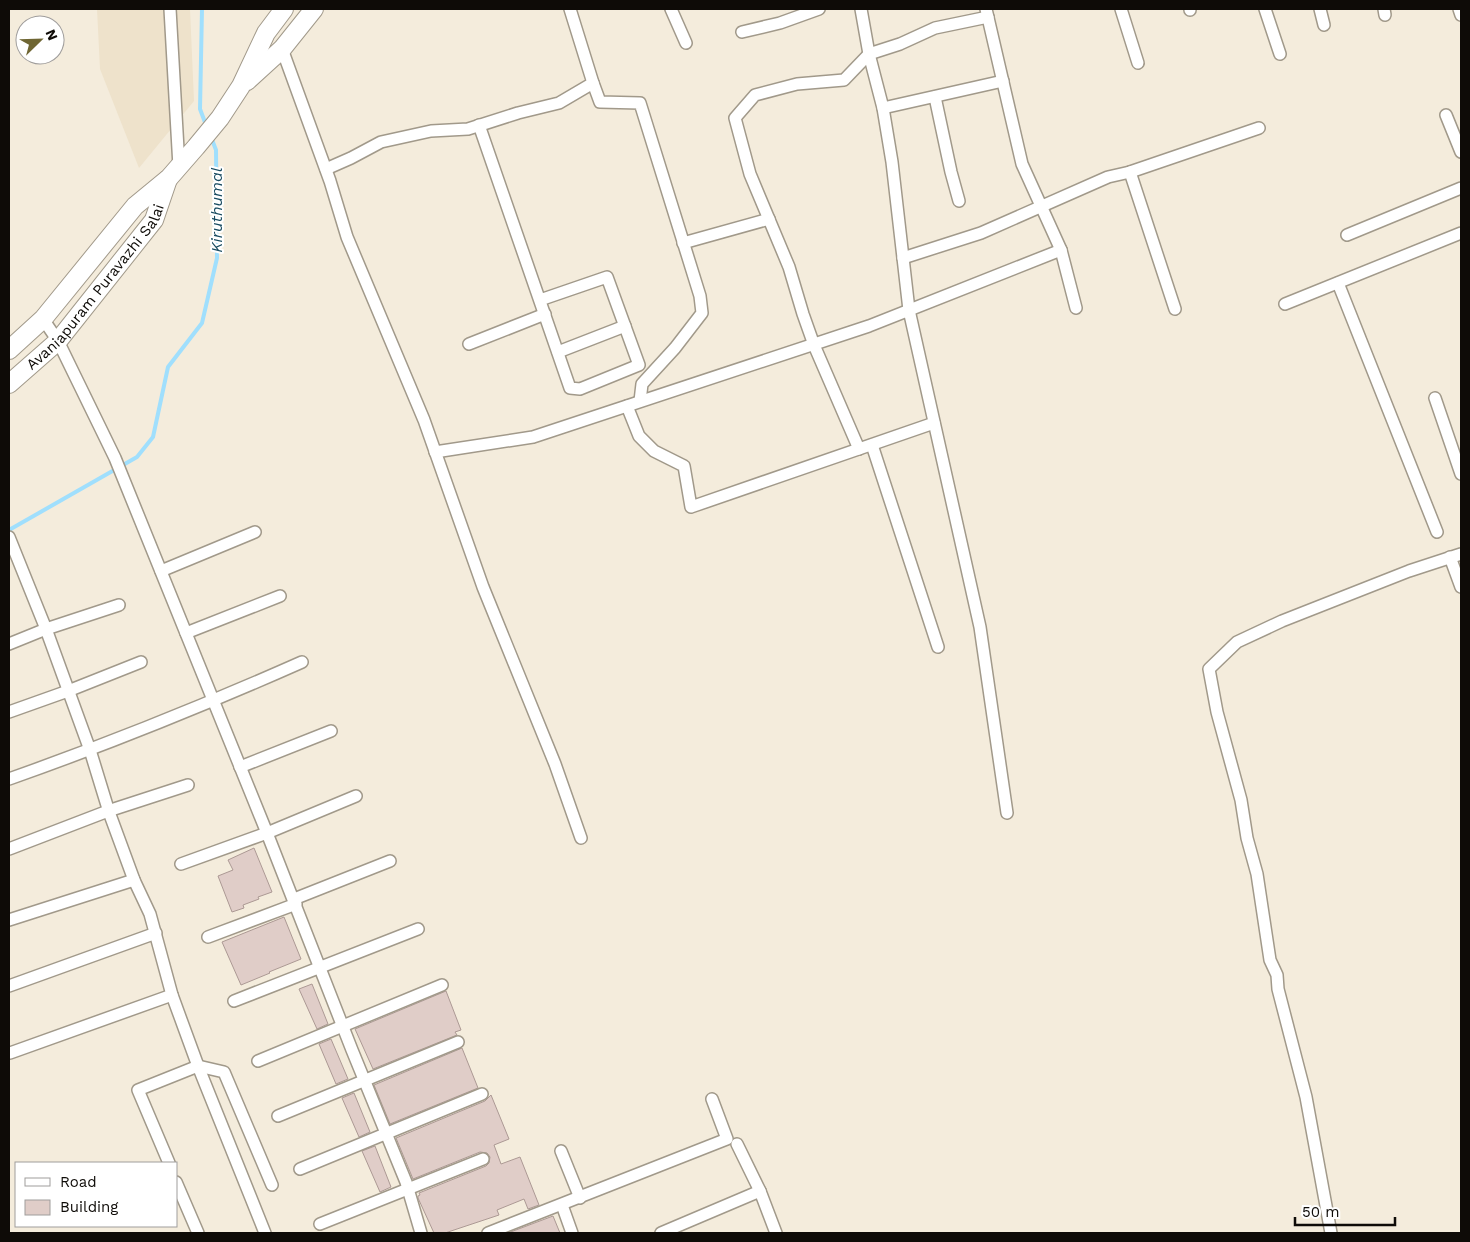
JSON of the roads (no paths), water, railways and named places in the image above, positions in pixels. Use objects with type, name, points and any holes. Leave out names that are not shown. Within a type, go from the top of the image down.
[{"type":"main road","name":"Avaniapuram Puravazhi Salai","points":[[9,350],[43,319],[135,206],[174,173],[220,118],[241,86],[266,33],[284,9]]},
{"type":"main road","name":"Avaniapuram Puravazhi Salai","points":[[241,86],[282,49],[314,9]]},
{"type":"main road","name":"Avaniapuram Puravazhi Salai","points":[[9,384],[58,341],[154,220],[174,173]]},
{"type":"street","points":[[170,9],[174,173]]},
{"type":"street","points":[[570,9],[600,102],[640,103],[700,296],[702,313],[675,348],[642,384],[640,401]]},
{"type":"street","points":[[671,9],[686,43]]},
{"type":"street","points":[[742,32],[780,23],[819,9]]},
{"type":"street","points":[[861,9],[869,54],[883,108],[892,162],[909,310],[980,626],[1007,813]]},
{"type":"street","points":[[1121,9],[1138,64]]},
{"type":"street","points":[[1265,9],[1280,54]]},
{"type":"street","points":[[1320,9],[1324,25]]},
{"type":"street","points":[[1459,9],[1461,15]]},
{"type":"street","points":[[859,449],[814,345],[789,267],[750,174],[735,118],[755,95],[797,84],[844,80],[869,54],[900,44],[935,28],[987,13],[1022,164],[1060,250],[1076,308]]},
{"type":"street","points":[[282,49],[326,169],[347,237],[424,420],[483,587],[554,764],[581,838]]},
{"type":"street","points":[[883,108],[1003,81]]},
{"type":"street","points":[[326,169],[381,142],[431,131],[468,129],[518,113],[559,103],[593,83]]},
{"type":"street","points":[[935,97],[959,201]]},
{"type":"street","points":[[1446,115],[1461,152]]},
{"type":"street","points":[[479,125],[570,388],[580,389],[639,365],[607,277],[540,300]]},
{"type":"street","points":[[902,258],[981,233],[1108,177],[1130,172],[1259,128]]},
{"type":"street","points":[[1130,172],[1175,309]]},
{"type":"street","points":[[1348,235],[1461,188]]},
{"type":"street","points":[[683,243],[769,219]]},
{"type":"street","points":[[1285,304],[1461,233]]},
{"type":"street","points":[[435,452],[533,437],[869,326],[1060,250]]},
{"type":"street","points":[[1338,283],[1437,532]]},
{"type":"street","points":[[469,344],[545,314]]},
{"type":"street","points":[[43,319],[58,341],[115,458],[408,1188],[422,1233]]},
{"type":"street","points":[[558,352],[625,326]]},
{"type":"street","points":[[1435,398],[1461,474]]},
{"type":"street","points":[[627,406],[639,436],[654,451],[684,466],[691,507],[934,423]]},
{"type":"street","points":[[872,445],[938,647]]},
{"type":"street","points":[[161,572],[256,532]]},
{"type":"street","points":[[9,537],[46,629],[134,880],[150,914],[172,995],[198,1066],[265,1233]]},
{"type":"street","points":[[1331,1233],[1306,1096],[1278,989],[1277,975],[1270,960],[1257,874],[1247,838],[1241,800],[1217,712],[1209,669],[1237,642],[1282,621],[1409,571],[1456,555],[1461,587]]},
{"type":"street","points":[[186,633],[280,596]]},
{"type":"street","points":[[9,644],[46,629],[119,605]]},
{"type":"street","points":[[9,712],[141,662]]},
{"type":"street","points":[[9,779],[90,750],[214,701],[302,662]]},
{"type":"street","points":[[240,766],[331,731]]},
{"type":"street","points":[[9,849],[188,785]]},
{"type":"street","points":[[182,864],[267,833],[356,796]]},
{"type":"street","points":[[208,937],[390,861]]},
{"type":"street","points":[[9,920],[134,880]]},
{"type":"street","points":[[234,1002],[418,929]]},
{"type":"street","points":[[9,986],[156,933]]},
{"type":"street","points":[[258,1060],[442,985]]},
{"type":"street","points":[[10,1053],[172,995]]},
{"type":"street","points":[[278,1116],[458,1042]]},
{"type":"street","points":[[168,1162],[138,1090],[198,1066],[224,1072],[272,1185]]},
{"type":"street","points":[[300,1170],[482,1094]]},
{"type":"street","points":[[488,1233],[727,1139],[712,1099]]},
{"type":"street","points":[[737,1144],[760,1191],[776,1233]]},
{"type":"street","points":[[561,1151],[580,1198]]},
{"type":"street","points":[[320,1224],[483,1159]]},
{"type":"street","points":[[178,1187],[198,1233]]},
{"type":"street","points":[[661,1233],[760,1191]]},
{"type":"street","points":[[562,1205],[572,1233]]},
{"type":"waterway","name":"Kiruthumal","points":[[202,9],[200,109],[206,125]]},
{"type":"waterway","name":"Kiruthumal","points":[[9,530],[137,457],[153,437],[168,367],[202,323],[217,258],[216,150],[211,137]]}]
